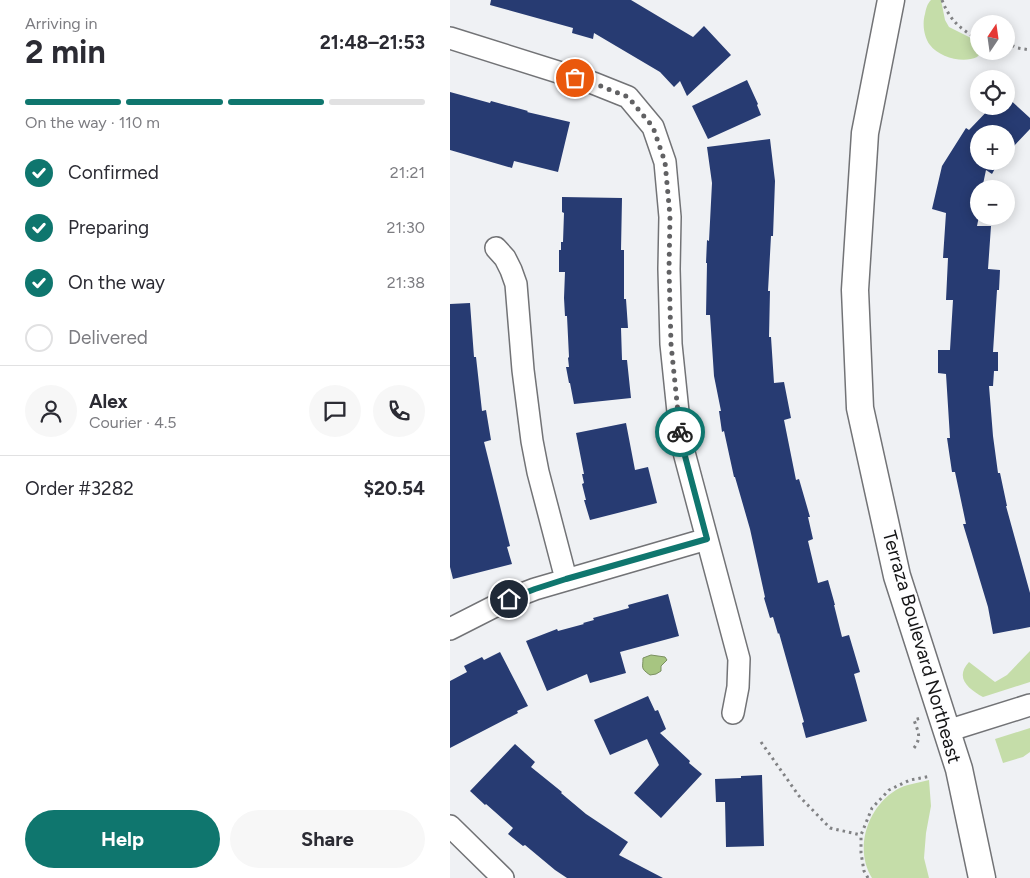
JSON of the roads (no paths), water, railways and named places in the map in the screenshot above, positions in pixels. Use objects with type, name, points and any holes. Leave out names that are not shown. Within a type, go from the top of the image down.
[{"type":"street","name":"Terraza Boulevard Northeast","points":[[891,0],[864,143],[855,290],[860,408],[897,576],[959,770],[982,878]]},
{"type":"street","points":[[450,38],[593,83],[628,97],[653,127],[665,162],[670,216],[671,344],[681,441],[740,659],[738,687],[733,712]]},
{"type":"street","points":[[496,248],[512,270],[516,284],[523,370],[532,441],[538,472],[566,579]]},
{"type":"street","points":[[450,629],[509,599],[535,589],[707,539]]},
{"type":"street","points":[[947,731],[1030,705]]},
{"type":"street","points":[[450,826],[503,878]]}]
